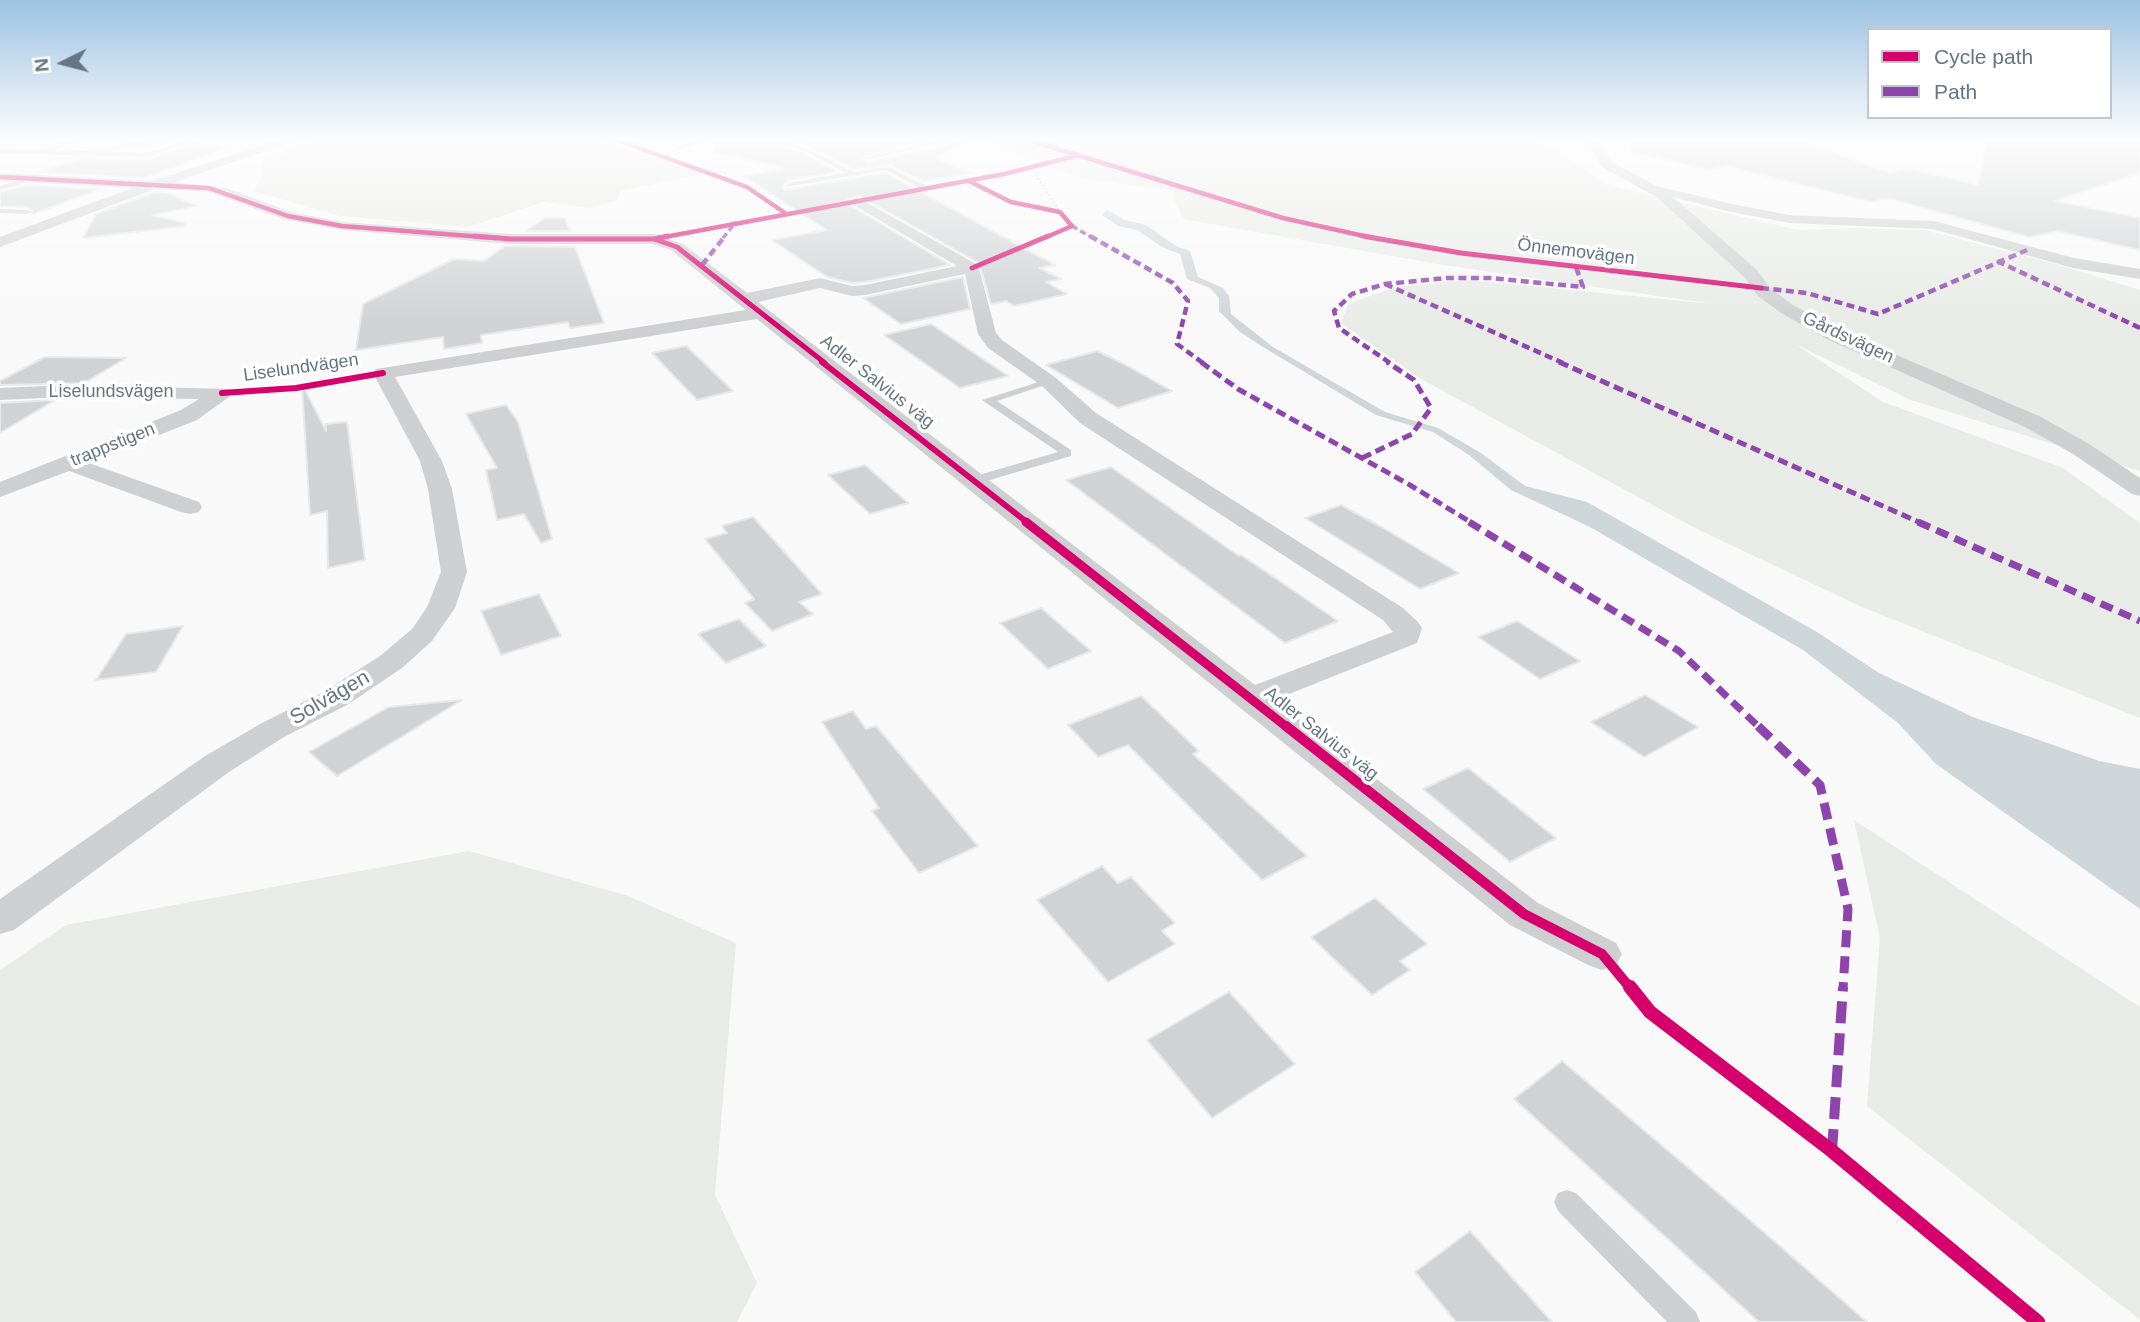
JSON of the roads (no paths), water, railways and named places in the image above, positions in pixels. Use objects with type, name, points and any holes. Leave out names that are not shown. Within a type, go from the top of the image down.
[{"type":"street","points":[[0,242],[111,201]]},
{"type":"street","name":"Adler Salvius väg","points":[[248,201],[288,216],[342,226],[511,239],[633,238],[665,242],[702,265],[1524,914],[1602,954]]},
{"type":"street","points":[[857,201],[972,268]]},
{"type":"street","name":"Gårdsvägen","points":[[1667,201],[1707,233],[1751,274],[1764,292],[1787,309],[1834,335],[2033,422],[2081,449],[2140,489]]},
{"type":"street","points":[[1704,201],[1789,219],[1934,225],[2073,263],[2140,274]]},
{"type":"street","points":[[754,306],[820,283],[843,289],[865,290],[972,268]]},
{"type":"street","name":"Adler Salvius väg","points":[[972,268],[987,334],[995,344],[1049,382],[1088,418],[1393,614],[1408,628],[1407,637],[1251,698]]},
{"type":"street","name":"Liselundvägen","points":[[383,373],[754,306]]},
{"type":"street","name":"Solvägen","points":[[0,919],[217,764],[273,730],[336,698],[391,662],[422,635],[441,608],[454,572],[440,489],[432,461],[383,373]]},
{"type":"street","name":"Liselundsvägen","points":[[0,394],[67,391],[222,393]]},
{"type":"street","name":"trappstigen","points":[[0,490],[189,415],[222,393]]},
{"type":"street","points":[[69,463],[190,507]]},
{"type":"lane","points":[[0,211],[27,212]]},
{"type":"lane","points":[[976,481],[1067,453],[988,400],[1049,382]]},
{"type":"lane","points":[[1567,1202],[1686,1322]]}]
